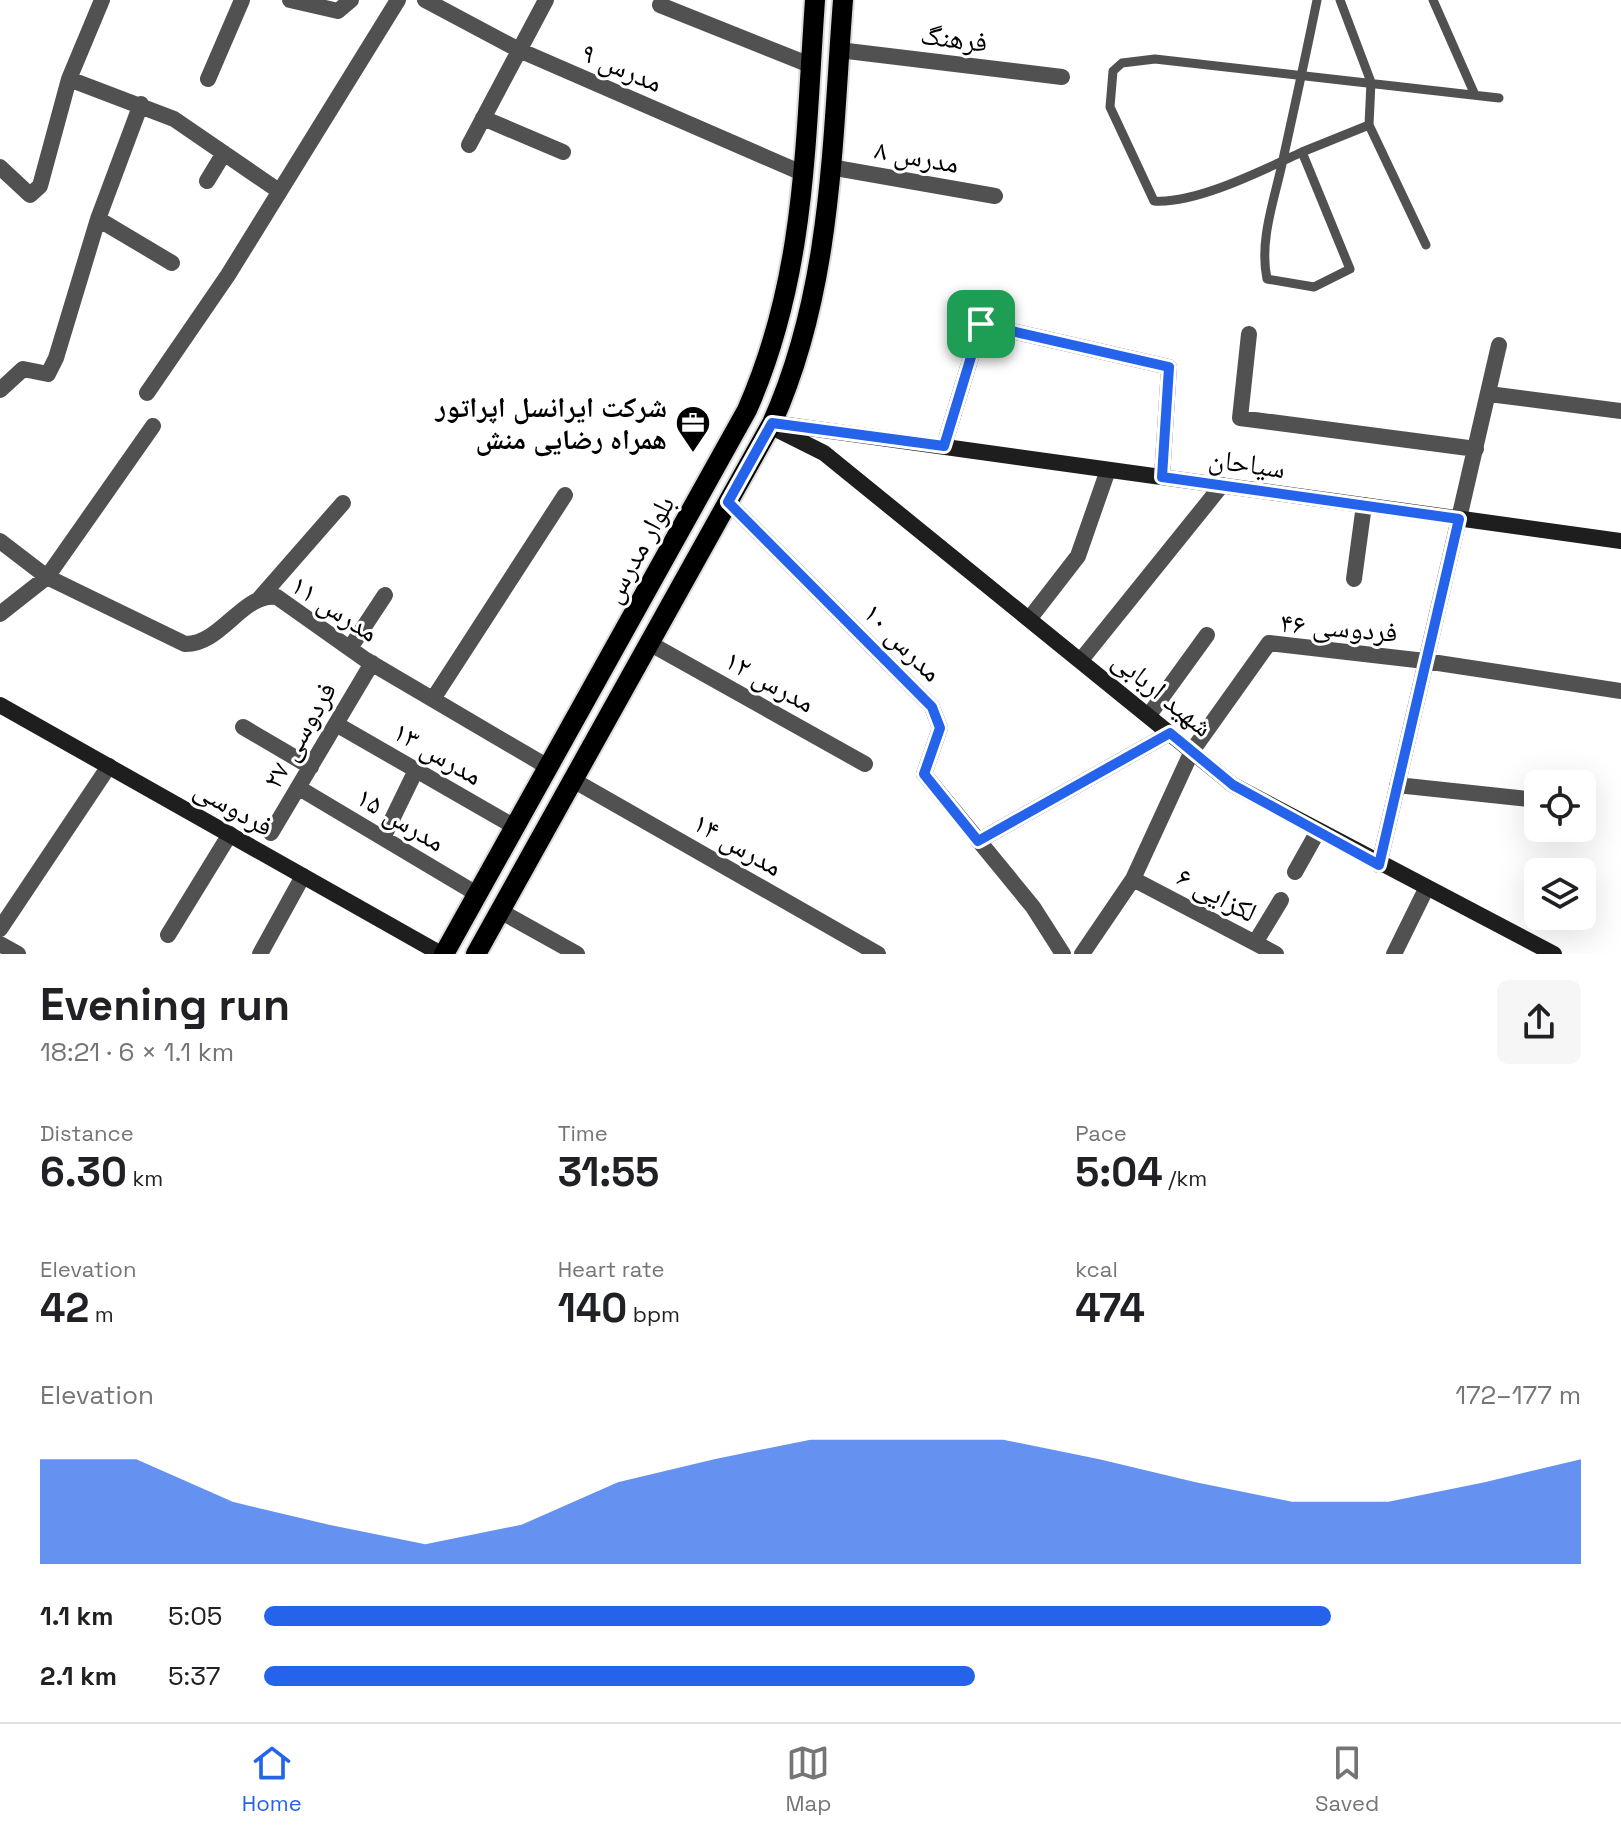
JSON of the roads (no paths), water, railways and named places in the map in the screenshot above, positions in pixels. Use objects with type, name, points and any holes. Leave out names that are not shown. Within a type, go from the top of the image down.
[{"type":"main road","name":"بلوار مدرس","points":[[442,954],[747,410],[766,368],[792,274],[815,0]]},
{"type":"main road","name":"بلوار مدرس","points":[[476,954],[771,424],[792,377],[807,327],[827,216],[843,0]]},
{"type":"street","points":[[208,79],[242,0]]},
{"type":"street","points":[[290,0],[338,11],[351,0]]},
{"type":"street","points":[[147,393],[228,275],[398,0]]},
{"type":"street","name":"مدرس ۹","points":[[425,0],[519,50],[802,173]]},
{"type":"street","points":[[469,145],[546,0]]},
{"type":"street","points":[[0,167],[30,195],[40,186],[69,79],[98,2]]},
{"type":"street","points":[[660,5],[810,65]]},
{"type":"street","name":"فرهنگ","points":[[839,50],[1062,77]]},
{"type":"street","points":[[69,79],[174,119],[279,191]]},
{"type":"street","points":[[0,390],[23,369],[48,374],[98,219],[141,104]]},
{"type":"street","points":[[483,118],[563,152]]},
{"type":"street","points":[[207,181],[224,153]]},
{"type":"street","name":"مدرس ۸","points":[[830,167],[995,196]]},
{"type":"street","points":[[98,219],[172,263]]},
{"type":"street","points":[[944,446],[981,324],[1169,367],[1162,477]]},
{"type":"street","points":[[1249,334],[1240,418],[1476,449]]},
{"type":"street","points":[[1379,865],[1499,345]]},
{"type":"street","points":[[1489,394],[1621,411]]},
{"type":"street","name":"سیاحان","points":[[771,424],[1621,541]]},
{"type":"street","name":"شهید اربابی","points":[[771,424],[824,453],[1233,785],[1379,865],[1554,954]]},
{"type":"street","points":[[0,614],[47,577],[153,426]]},
{"type":"street","points":[[810,446],[816,429]]},
{"type":"street","points":[[1030,618],[1078,556],[1108,470]]},
{"type":"street","points":[[1081,660],[1222,485]]},
{"type":"street","points":[[433,699],[565,495]]},
{"type":"street","name":"مدرس ۱۰","points":[[728,502],[932,707],[940,728],[924,774],[1033,907],[1063,954]]},
{"type":"street","points":[[258,600],[343,503]]},
{"type":"street","points":[[1354,579],[1364,505]]},
{"type":"street","name":"مدرس ۱۱","points":[[0,541],[47,577],[185,644],[204,640],[258,600],[277,597],[372,663],[548,767]]},
{"type":"street","points":[[350,648],[385,595]]},
{"type":"street","points":[[1149,715],[1207,635]]},
{"type":"street","name":"مدرس ۱۲","points":[[649,643],[865,764]]},
{"type":"street","name":"فردوسی ۴۶","points":[[1082,954],[1133,879],[1192,751],[1269,643],[1425,661],[1621,691]]},
{"type":"street","name":"فردوسی ۲۷","points":[[271,833],[372,663]]},
{"type":"street","name":"فردوسی","points":[[2,711],[109,766],[442,954]]},
{"type":"street","name":"مدرس ۱۳","points":[[336,724],[515,827]]},
{"type":"street","points":[[243,727],[311,767]]},
{"type":"street","points":[[978,841],[1170,733]]},
{"type":"street","points":[[0,929],[109,766]]},
{"type":"street","points":[[383,838],[416,770]]},
{"type":"street","name":"مدرس ۱۴","points":[[573,780],[878,954]]},
{"type":"street","points":[[1397,785],[1524,799]]},
{"type":"street","name":"مدرس ۱۵","points":[[299,788],[477,894]]},
{"type":"street","points":[[1295,872],[1318,831]]},
{"type":"street","points":[[168,935],[230,834]]},
{"type":"street","points":[[260,954],[303,876]]},
{"type":"street","name":"لکزایی ۶","points":[[1133,879],[1276,954]]},
{"type":"street","points":[[1394,954],[1426,889]]},
{"type":"street","points":[[1255,943],[1281,900]]},
{"type":"street","points":[[500,911],[577,954]]},
{"type":"street","points":[[0,944],[18,954]]},
{"type":"lane","points":[[1302,152],[1350,269],[1314,287],[1267,279],[1262,257],[1317,0]]},
{"type":"lane","points":[[1340,0],[1371,82],[1369,125],[1426,245]]},
{"type":"lane","points":[[1433,0],[1475,95]]},
{"type":"lane","points":[[1369,125],[1175,203],[1154,201],[1110,107],[1113,71],[1122,63],[1155,59],[1499,98]]},
{"type":"place","name":"شرکت ایرانسل اپراتور همراه رضایی منش","points":[[693,454]]}]
